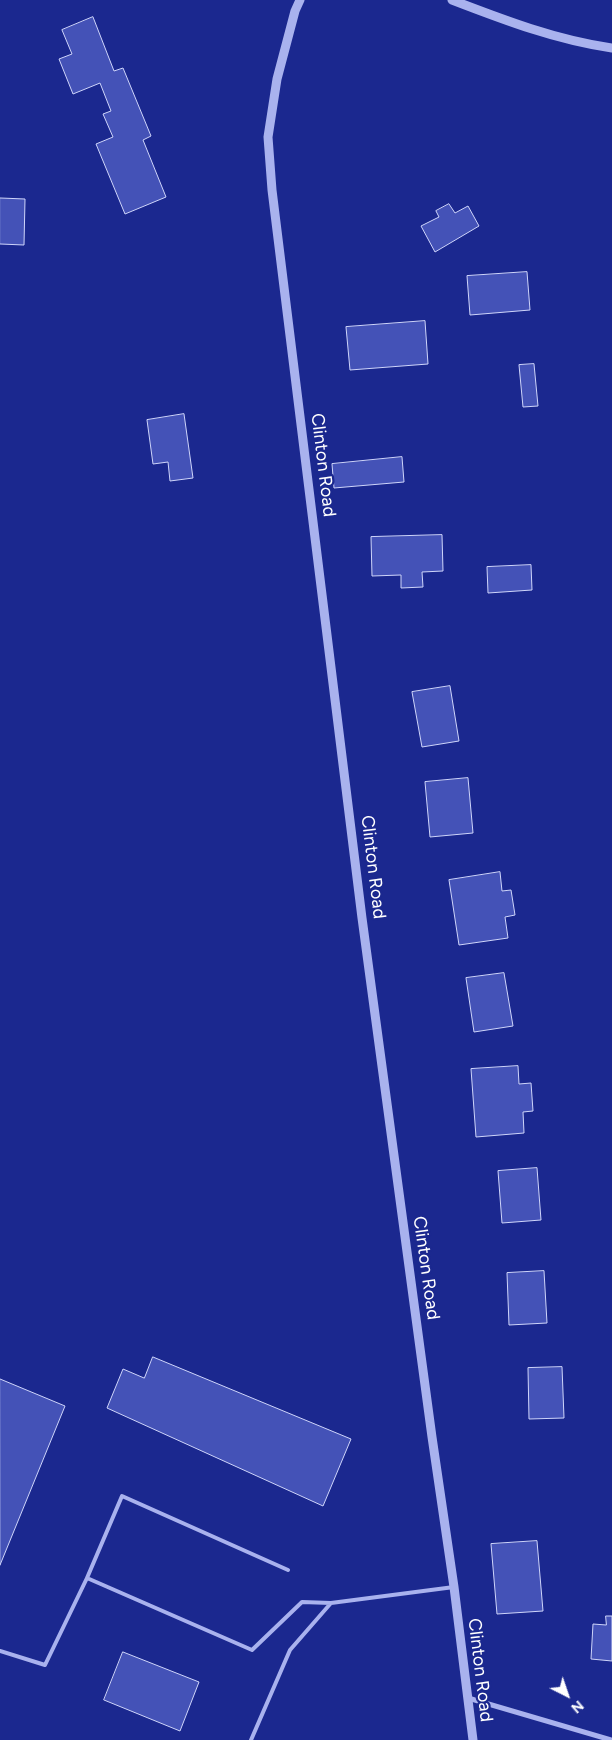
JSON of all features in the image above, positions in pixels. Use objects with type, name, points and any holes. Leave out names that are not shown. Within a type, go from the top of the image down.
[{"type":"street","name":"Clinton Road","points":[[300,0],[294,11],[277,79],[268,137],[272,190],[362,918],[454,1588],[472,1740]]},
{"type":"street","points":[[452,0],[556,36],[586,44],[612,48]]},
{"type":"street","points":[[467,1698],[611,1740]]},
{"type":"lane","points":[[0,1651],[45,1665],[87,1578],[122,1496],[288,1570]]},
{"type":"lane","points":[[87,1578],[252,1650],[302,1602],[331,1603],[454,1588]]},
{"type":"lane","points":[[250,1740],[290,1650],[331,1603]]},
{"type":"building","points":[[93,17],[114,71],[123,68],[151,136],[143,140],[166,197],[125,214],[96,144],[113,137],[103,114],[111,111],[100,83],[73,94],[59,59],[72,54],[62,30]]},
{"type":"building","points":[[0,198],[25,199],[24,245],[0,244]]},
{"type":"building","points":[[449,204],[455,213],[468,206],[479,226],[435,252],[421,226],[439,217],[436,211]]},
{"type":"building","points":[[527,272],[530,310],[470,315],[467,276]]},
{"type":"building","points":[[425,321],[428,364],[350,370],[346,327]]},
{"type":"building","points":[[534,364],[538,406],[523,407],[519,365]]},
{"type":"building","points":[[184,414],[193,478],[170,481],[168,462],[153,464],[147,420]]},
{"type":"building","points":[[402,457],[404,482],[334,488],[332,464]]},
{"type":"building","points":[[442,535],[443,571],[422,572],[423,587],[401,588],[401,575],[372,576],[371,537]]},
{"type":"building","points":[[531,565],[532,590],[488,593],[487,567]]},
{"type":"building","points":[[450,686],[459,741],[422,747],[412,692]]},
{"type":"building","points":[[468,778],[473,833],[430,837],[425,782]]},
{"type":"building","points":[[500,872],[502,891],[511,890],[515,915],[505,917],[508,938],[459,945],[449,880]]},
{"type":"building","points":[[504,973],[513,1026],[474,1032],[466,978]]},
{"type":"building","points":[[518,1066],[519,1084],[531,1083],[533,1111],[523,1112],[524,1133],[476,1137],[471,1069]]},
{"type":"building","points":[[537,1168],[541,1220],[502,1223],[498,1171]]},
{"type":"building","points":[[544,1271],[547,1323],[509,1325],[507,1273]]},
{"type":"building","points":[[153,1357],[351,1439],[323,1506],[107,1408],[123,1369],[144,1378]]},
{"type":"building","points":[[562,1367],[564,1418],[529,1419],[528,1368]]},
{"type":"building","points":[[0,1379],[65,1406],[0,1565]]},
{"type":"building","points":[[537,1541],[543,1611],[497,1614],[491,1544]]},
{"type":"building","points":[[606,1616],[612,1616],[612,1661],[591,1659],[593,1624],[606,1625]]},
{"type":"building","points":[[123,1652],[199,1682],[180,1731],[104,1700]]}]
